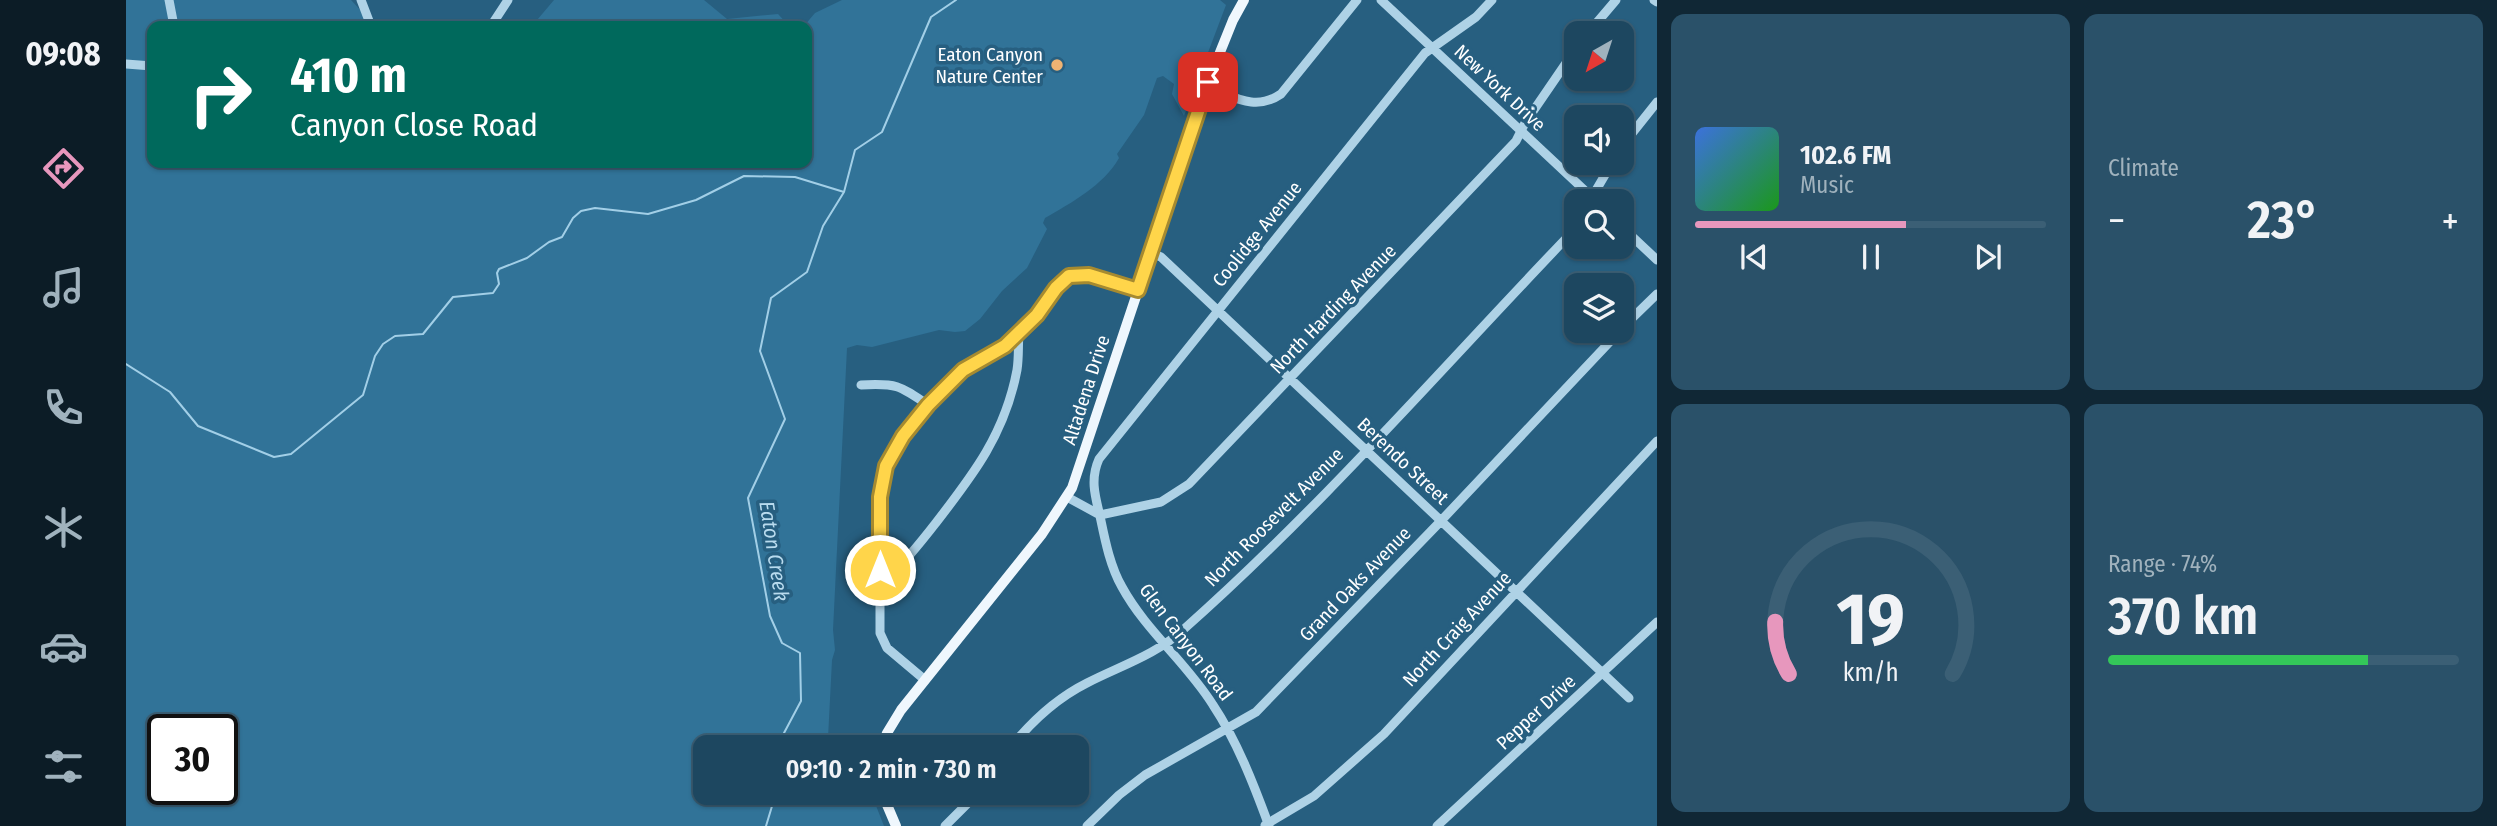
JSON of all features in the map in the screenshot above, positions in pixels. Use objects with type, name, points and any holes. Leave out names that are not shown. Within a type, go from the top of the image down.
[{"type":"main road","name":"Altadena Drive","points":[[887,735],[892,723],[1042,534],[1067,497],[1206,87],[1244,0]]},
{"type":"main road","points":[[887,805],[896,826]]},
{"type":"street","points":[[169,0],[173,21]]},
{"type":"street","points":[[360,0],[369,21]]},
{"type":"street","points":[[494,21],[508,0]]},
{"type":"street","points":[[1206,87],[1253,103],[1272,101],[1281,94],[1357,0]]},
{"type":"street","name":"New York Drive","points":[[1381,0],[1583,189]]},
{"type":"street","name":"Coolidge Avenue","points":[[1100,515],[1093,480],[1099,459],[1425,53],[1476,17],[1492,0]]},
{"type":"street","points":[[1598,21],[1616,0]]},
{"type":"street","points":[[126,64],[147,66]]},
{"type":"street","name":"North Harding Avenue","points":[[1100,515],[1161,502],[1189,484],[1516,141],[1564,66]]},
{"type":"street","points":[[1634,131],[1657,102]]},
{"type":"street","points":[[1634,238],[1657,260]]},
{"type":"street","name":"North Roosevelt Avenue","points":[[1022,735],[1065,696],[1166,645],[1283,536],[1564,242]]},
{"type":"street","name":"Berendo Street","points":[[1151,253],[1161,257],[1629,698]]},
{"type":"street","points":[[925,680],[893,654],[882,641],[879,621],[880,497],[886,466],[903,436],[928,405],[963,370],[1005,346],[1037,315],[1056,288],[1069,276],[1089,275],[1138,290]]},
{"type":"street","name":"Grand Oaks Avenue","points":[[1634,317],[1657,294]]},
{"type":"street","points":[[880,582],[907,557],[987,453],[998,430],[1017,370],[1018,333]]},
{"type":"street","name":"Grand Oaks Avenue","points":[[1087,826],[1145,775],[1256,712],[1609,343]]},
{"type":"street","points":[[860,385],[900,386],[928,405]]},
{"type":"street","name":"North Craig Avenue","points":[[1267,825],[1314,796],[1384,734],[1657,441]]},
{"type":"street","points":[[1067,497],[1100,515]]},
{"type":"street","name":"Glen Canyon Road","points":[[1100,515],[1121,587],[1142,617],[1200,686],[1227,727],[1267,825]]},
{"type":"street","name":"Pepper Drive","points":[[1437,826],[1657,622]]},
{"type":"street","points":[[945,826],[966,805]]},
{"type":"shaded area","points":[[126,0],[351,0],[370,21],[147,21],[147,168],[812,168],[812,21],[808,21],[815,13],[842,0],[1220,0],[1226,5],[1184,116],[1172,94],[1174,84],[1163,76],[1157,78],[1144,115],[1117,154],[1119,158],[1113,168],[1086,192],[1045,218],[1043,223],[1047,229],[1027,268],[1002,291],[980,319],[965,331],[939,330],[872,347],[857,345],[847,348],[833,630],[835,650],[832,660],[828,735],[693,735],[693,805],[876,805],[884,826],[126,826]]},
{"type":"shaded area","points":[[554,0],[704,0],[727,19],[778,14],[784,21],[536,21]]},
{"type":"waterway","name":"Eaton Creek","points":[[783,735],[801,701],[800,653],[782,643],[770,616],[748,498],[785,419],[760,351],[771,298],[807,272],[823,226],[844,192],[855,150],[882,132],[931,17],[956,0]]},
{"type":"waterway","points":[[126,364],[170,392],[198,426],[274,457],[291,454],[363,395],[375,356],[383,344],[395,336],[423,334],[453,297],[493,293],[499,284],[499,269],[527,258],[549,242],[562,237],[573,218],[581,211],[595,208],[648,214],[696,200],[744,176],[795,177],[844,192]]},
{"type":"waterway","name":"Eaton Creek","points":[[766,826],[772,805]]},
{"type":"place","name":"Eaton Canyon Nature Center","points":[[1057,65]]},
{"type":"route","points":[[880,570],[880,497],[886,466],[903,436],[928,405],[963,370],[1005,346],[1037,315],[1056,288],[1069,276],[1089,275],[1138,290],[1208,82]]}]
